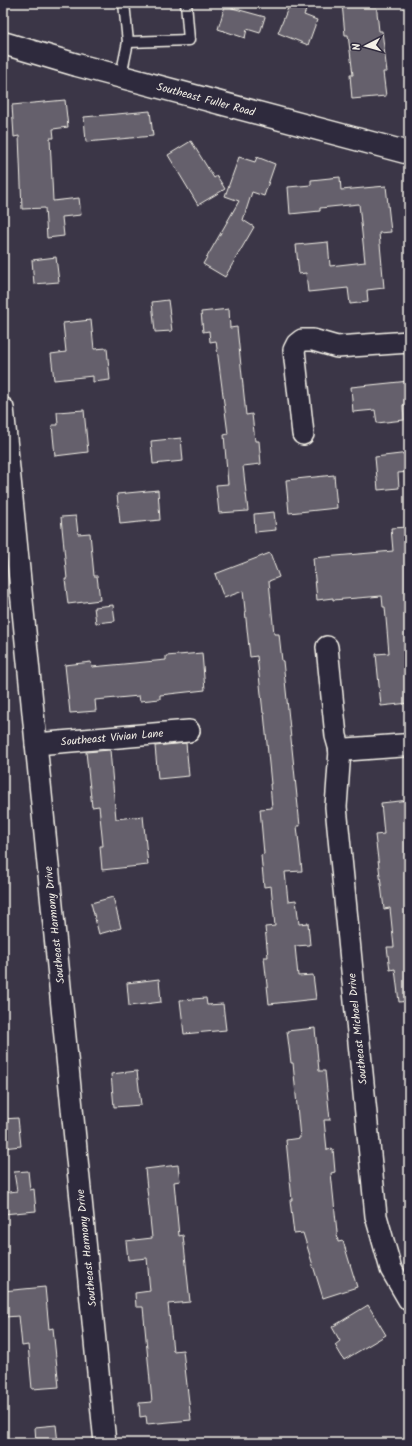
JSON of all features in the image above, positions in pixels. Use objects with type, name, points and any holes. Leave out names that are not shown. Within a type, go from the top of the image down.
[{"type":"street","name":"Southeast Fuller Road","points":[[3,43],[409,153]]},
{"type":"street","points":[[303,434],[294,350],[296,344],[302,340],[313,340],[337,347],[409,342]]},
{"type":"street","name":"Southeast Harmony Drive","points":[[3,408],[105,1443]]},
{"type":"street","name":"Southeast Michael Drive","points":[[327,647],[336,736],[340,750],[336,807],[376,1216],[391,1269],[409,1300]]},
{"type":"street","name":"Southeast Vivian Lane","points":[[36,744],[189,731]]},
{"type":"street","points":[[340,750],[409,745]]},
{"type":"lane","points":[[121,76],[128,42],[124,3]]},
{"type":"lane","points":[[128,42],[189,40],[186,3]]},
{"type":"building","points":[[290,3],[309,3],[304,15],[317,20],[308,45],[278,33]]},
{"type":"building","points":[[342,3],[376,3],[379,31],[382,31],[387,72],[383,72],[386,96],[352,99],[350,75],[353,75],[348,35],[345,35]]},
{"type":"building","points":[[225,6],[265,17],[260,33],[247,29],[245,38],[218,29]]},
{"type":"building","points":[[65,100],[68,127],[53,129],[54,138],[50,138],[53,201],[79,198],[81,215],[62,217],[64,236],[47,238],[45,208],[22,209],[19,136],[14,137],[12,105]]},
{"type":"building","points":[[150,111],[153,136],[86,142],[84,117]]},
{"type":"building","points":[[191,141],[214,178],[217,176],[225,189],[198,205],[168,155]]},
{"type":"building","points":[[239,157],[255,162],[257,157],[275,164],[264,196],[252,192],[243,220],[254,227],[225,277],[203,264],[239,201],[225,196]]},
{"type":"building","points":[[340,177],[341,190],[386,186],[391,232],[379,233],[384,288],[367,290],[368,302],[350,304],[348,288],[308,292],[306,273],[299,274],[296,245],[328,242],[330,266],[365,262],[359,204],[320,208],[320,211],[290,214],[288,187],[311,185],[311,180]]},
{"type":"building","points":[[56,257],[59,282],[34,284],[32,260]]},
{"type":"building","points":[[168,300],[172,331],[155,332],[152,302]]},
{"type":"building","points":[[229,309],[230,328],[237,327],[246,415],[252,414],[255,441],[259,441],[261,464],[243,466],[248,511],[219,513],[216,485],[228,484],[224,435],[228,434],[216,341],[210,342],[209,331],[203,332],[201,312]]},
{"type":"building","points":[[91,320],[94,349],[107,348],[110,380],[93,382],[93,376],[54,380],[51,354],[66,352],[63,323]]},
{"type":"building","points":[[409,381],[409,405],[403,405],[404,420],[377,423],[375,410],[353,412],[351,387]]},
{"type":"building","points":[[84,410],[88,452],[55,456],[52,425],[58,425],[57,412]]},
{"type":"building","points":[[181,438],[183,461],[153,464],[151,441]]},
{"type":"building","points":[[409,453],[409,472],[398,473],[399,488],[378,490],[375,457]]},
{"type":"building","points":[[334,475],[337,508],[289,513],[286,480]]},
{"type":"building","points":[[158,490],[160,520],[120,524],[117,494]]},
{"type":"building","points":[[274,512],[276,530],[255,532],[254,514]]},
{"type":"building","points":[[76,516],[78,534],[90,533],[94,576],[97,576],[100,600],[68,604],[61,517]]},
{"type":"building","points":[[409,527],[409,703],[381,706],[376,654],[389,653],[385,607],[383,607],[382,596],[317,600],[313,558],[393,551],[391,528]]},
{"type":"building","points":[[270,553],[279,577],[269,581],[274,634],[279,634],[283,661],[300,826],[297,826],[302,871],[285,872],[288,901],[296,900],[299,924],[308,923],[310,945],[295,946],[298,976],[313,975],[316,999],[269,1004],[264,957],[268,957],[265,927],[275,926],[271,886],[264,887],[261,855],[264,854],[260,809],[272,808],[264,713],[257,656],[250,657],[243,591],[224,598],[215,574]]},
{"type":"building","points":[[113,605],[115,621],[96,623],[94,607]]},
{"type":"building","points":[[202,653],[205,690],[160,695],[160,699],[140,701],[139,696],[95,700],[96,711],[70,713],[65,665],[91,662],[92,667],[166,660],[166,656]]},
{"type":"building","points":[[186,743],[189,776],[158,779],[155,746]]},
{"type":"building","points":[[110,750],[116,819],[143,816],[148,865],[102,870],[100,846],[103,846],[99,806],[92,807],[86,752]]},
{"type":"building","points":[[409,800],[409,822],[406,823],[409,855],[409,1001],[399,1002],[395,969],[390,970],[387,947],[394,947],[390,908],[384,909],[375,835],[384,834],[381,803]]},
{"type":"building","points":[[113,897],[121,928],[99,934],[91,903]]},
{"type":"building","points":[[159,979],[161,1002],[129,1006],[127,983]]},
{"type":"building","points":[[206,998],[207,1005],[223,1004],[226,1030],[184,1034],[180,1000]]},
{"type":"building","points":[[315,1028],[319,1071],[325,1071],[330,1120],[324,1120],[327,1150],[333,1149],[335,1172],[331,1173],[338,1242],[343,1241],[357,1287],[323,1298],[303,1233],[294,1234],[286,1140],[300,1138],[293,1063],[291,1063],[287,1031]]},
{"type":"building","points":[[137,1071],[141,1105],[114,1107],[111,1074]]},
{"type":"building","points":[[18,1118],[21,1146],[3,1148],[3,1119]]},
{"type":"building","points":[[178,1165],[180,1181],[174,1182],[179,1236],[183,1235],[190,1302],[168,1304],[173,1351],[183,1350],[191,1420],[147,1424],[146,1416],[140,1417],[139,1403],[152,1402],[143,1307],[136,1307],[135,1293],[150,1291],[147,1258],[128,1260],[126,1241],[152,1238],[145,1169]]},
{"type":"building","points":[[28,1171],[30,1190],[34,1189],[36,1211],[3,1214],[3,1193],[17,1191],[14,1172]]},
{"type":"building","points":[[45,1287],[49,1329],[53,1328],[59,1387],[32,1389],[28,1345],[22,1346],[19,1316],[5,1317],[3,1291]]},
{"type":"building","points":[[368,1305],[386,1335],[344,1360],[335,1345],[340,1341],[332,1327]]},
{"type":"building","points":[[56,1425],[58,1443],[36,1443],[35,1427]]}]
